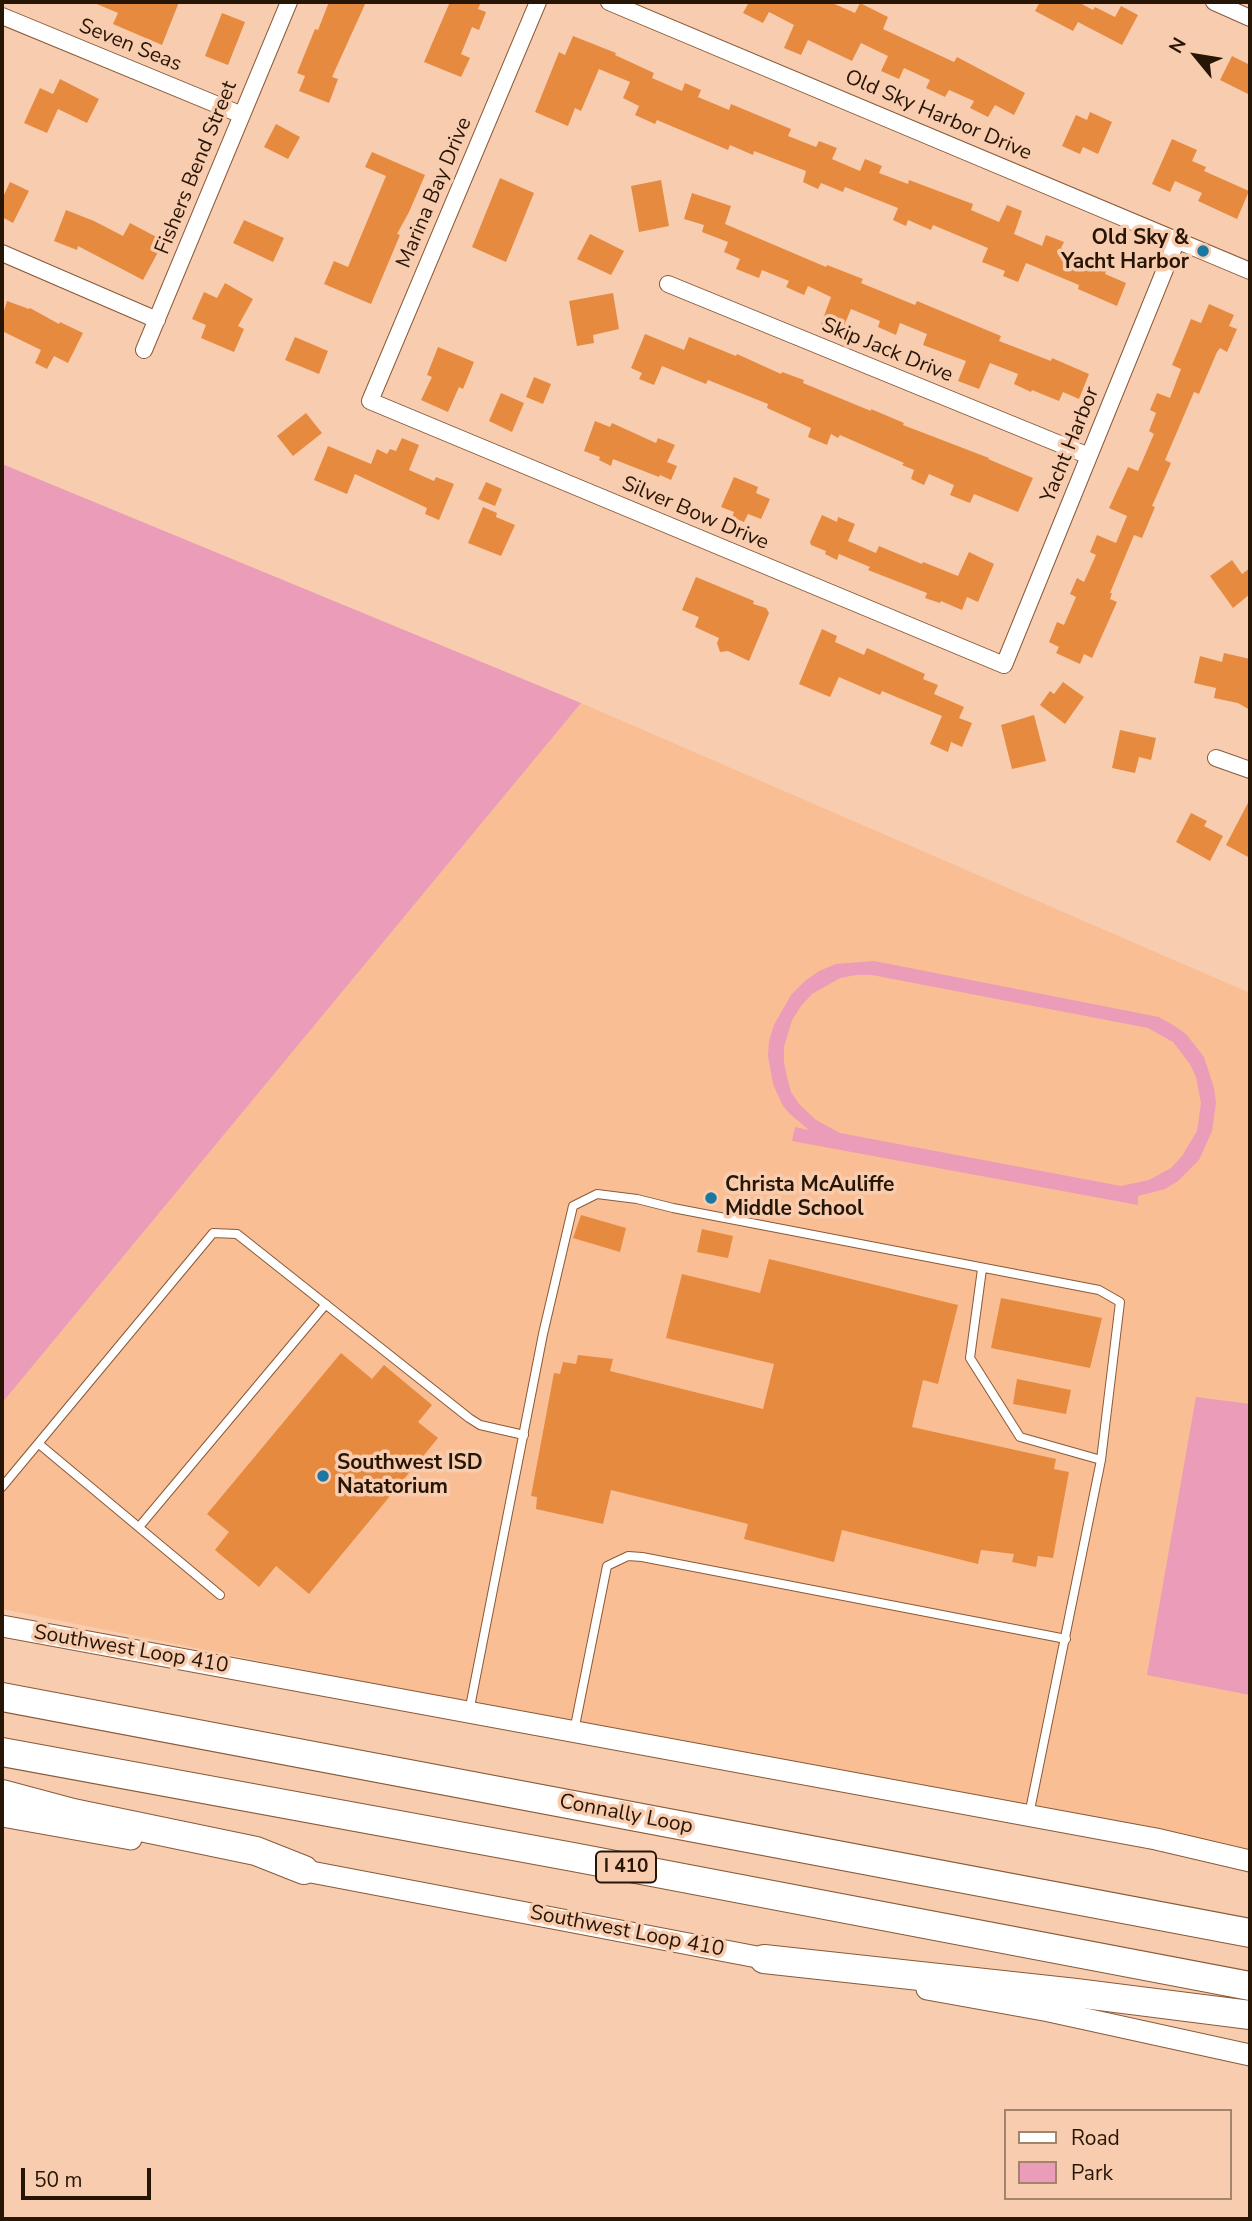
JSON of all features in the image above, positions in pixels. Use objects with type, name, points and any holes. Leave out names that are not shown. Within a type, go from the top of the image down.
[{"type":"highway","name":"Connally Loop","points":[[2,1697],[1250,1933]]},
{"type":"highway","name":"I 410","points":[[2,1752],[1250,1986]]},
{"type":"highway","points":[[2,1794],[256,1851],[304,1871]]},
{"type":"highway","points":[[1087,1902],[1250,1913]]},
{"type":"highway","points":[[764,1959],[1250,2015]]},
{"type":"main road","name":"Southwest Loop 410","points":[[2,1626],[1030,1819],[1156,1839],[1250,1861]]},
{"type":"main road","name":"Southwest Loop 410","points":[[2,1816],[1049,2011],[1250,2055]]},
{"type":"street","name":"Fishers Bend Street","points":[[144,350],[289,2]]},
{"type":"street","name":"Marina Bay Drive","points":[[370,401],[537,2]]},
{"type":"street","name":"Old Sky Harbor Drive","points":[[609,2],[1250,271]]},
{"type":"street","points":[[1214,2],[1250,18]]},
{"type":"street","name":"Seven Seas","points":[[2,16],[242,115]]},
{"type":"street","name":"Yacht Harbor","points":[[1004,665],[1177,240]]},
{"type":"street","points":[[2,253],[158,320]]},
{"type":"street","name":"Skip Jack Drive","points":[[668,284],[1089,456]]},
{"type":"street","name":"Silver Bow Drive","points":[[370,401],[1004,665]]},
{"type":"street","points":[[1216,758],[1250,769]]},
{"type":"lane","points":[[470,1712],[543,1334],[573,1206],[597,1194],[637,1199],[673,1209],[1099,1290],[1120,1302],[1101,1460],[1030,1819]]},
{"type":"lane","points":[[2,1487],[213,1233],[237,1234],[469,1418],[480,1425],[524,1435]]},
{"type":"lane","points":[[982,1269],[970,1358],[1020,1437],[1101,1460]]},
{"type":"lane","points":[[139,1527],[326,1304]]},
{"type":"lane","points":[[39,1444],[220,1595]]},
{"type":"lane","points":[[573,1732],[607,1566],[628,1556],[1066,1639]]},
{"type":"shaded area","name":"Christa McAuliffe Middle School","points":[[581,703],[1250,993],[1250,1850],[548,1719],[2,1609],[2,1403]]},
{"type":"green space","points":[[2,464],[581,703],[2,1403]]},
{"type":"green space","points":[[874,961],[1159,1017],[1186,1034],[1204,1057],[1214,1088],[1216,1103],[1212,1131],[1199,1160],[1178,1181],[1165,1189],[1138,1196],[1138,1205],[792,1141],[795,1127],[809,1130],[783,1106],[773,1084],[768,1056],[769,1041],[774,1025],[791,995],[819,971],[836,964]],"holes":[[[872,975],[1148,1028],[1173,1042],[1190,1064],[1196,1077],[1201,1103],[1197,1131],[1182,1156],[1171,1168],[1149,1180],[1121,1186],[840,1133],[816,1120],[791,1092],[784,1062],[784,1047],[792,1020],[812,994],[840,978]]]},
{"type":"green space","points":[[1196,1397],[1250,1404],[1250,1695],[1147,1675]]},
{"type":"building","points":[[92,2],[179,2],[162,45],[113,24],[118,13]]},
{"type":"building","points":[[329,2],[366,2],[332,77],[338,79],[329,103],[299,91],[305,76],[297,73]]},
{"type":"building","points":[[450,2],[481,2],[478,9],[486,12],[479,30],[472,27],[461,54],[470,58],[461,77],[424,62]]},
{"type":"building","points":[[749,2],[830,2],[855,13],[860,3],[888,17],[883,29],[954,62],[957,57],[1025,93],[1014,115],[995,105],[988,117],[970,108],[974,101],[949,90],[945,97],[926,88],[930,80],[904,68],[899,79],[881,71],[888,56],[861,43],[852,61],[808,40],[801,55],[784,48],[794,25],[769,12],[763,23],[743,13]]},
{"type":"building","points":[[1040,2],[1078,2],[1115,17],[1121,6],[1138,15],[1122,45],[1078,22],[1073,31],[1035,11]]},
{"type":"building","points":[[222,13],[245,22],[228,65],[205,56]]},
{"type":"building","points":[[573,36],[616,53],[615,55],[654,73],[652,78],[682,91],[685,83],[701,90],[698,97],[729,110],[731,104],[791,129],[788,136],[816,147],[819,141],[837,148],[832,159],[860,171],[865,159],[882,166],[879,173],[908,184],[909,180],[973,204],[971,210],[999,222],[1007,205],[1022,211],[1014,234],[1042,246],[1046,235],[1064,242],[1061,248],[1090,260],[1093,255],[1109,262],[1105,274],[1126,283],[1117,306],[1078,289],[1079,285],[1026,263],[1018,282],[1003,276],[1005,271],[982,262],[988,248],[933,225],[931,230],[908,220],[906,226],[893,220],[898,208],[845,187],[843,192],[821,183],[818,189],[803,182],[806,171],[754,151],[753,155],[730,145],[728,150],[657,120],[655,124],[635,115],[639,106],[623,98],[630,82],[599,69],[581,111],[575,108],[568,126],[535,112],[559,52],[565,55]]},
{"type":"building","points":[[1232,56],[1250,65],[1250,95],[1220,80]]},
{"type":"building","points":[[60,79],[99,99],[87,123],[58,109],[47,133],[24,123],[40,88],[53,94]]},
{"type":"building","points":[[1090,112],[1112,122],[1098,154],[1083,147],[1080,154],[1062,146],[1076,115],[1087,120]]},
{"type":"building","points":[[276,124],[300,137],[288,159],[264,147]]},
{"type":"building","points":[[1172,139],[1197,150],[1192,161],[1206,167],[1204,171],[1249,191],[1237,219],[1198,201],[1202,193],[1175,181],[1170,192],[1152,184]]},
{"type":"building","points":[[372,152],[425,175],[397,234],[400,235],[371,304],[324,284],[334,261],[348,267],[386,176],[365,167]]},
{"type":"building","points":[[500,178],[534,193],[506,262],[472,247]]},
{"type":"building","points":[[661,180],[669,226],[639,232],[631,186]]},
{"type":"building","points":[[10,182],[29,191],[13,223],[2,217],[2,199]]},
{"type":"building","points":[[692,193],[731,206],[725,224],[826,267],[827,265],[863,279],[861,283],[915,305],[917,301],[1001,336],[999,341],[1051,361],[1052,358],[1089,374],[1079,399],[1063,392],[1059,401],[1032,390],[1031,392],[1014,384],[1018,374],[990,363],[979,389],[958,381],[966,361],[923,345],[927,334],[900,323],[896,335],[878,327],[880,321],[851,309],[841,333],[821,324],[831,297],[808,286],[804,295],[786,287],[789,281],[762,270],[759,278],[736,269],[740,259],[724,252],[728,242],[702,232],[704,225],[684,219]]},
{"type":"building","points":[[66,210],[123,236],[130,223],[164,241],[143,280],[78,246],[77,250],[54,241]]},
{"type":"building","points":[[244,220],[284,238],[273,262],[233,243]]},
{"type":"building","points":[[590,234],[624,251],[611,275],[577,259]]},
{"type":"building","points":[[225,283],[253,299],[238,326],[244,329],[234,352],[201,338],[206,325],[192,319],[204,292],[217,298]]},
{"type":"building","points":[[613,293],[619,329],[593,335],[594,343],[577,346],[569,301]]},
{"type":"building","points":[[7,301],[30,308],[83,333],[68,363],[54,356],[47,369],[35,363],[41,350],[2,331],[2,317]]},
{"type":"building","points":[[1209,304],[1234,315],[1229,326],[1237,329],[1227,352],[1220,348],[1217,352],[1199,394],[1194,392],[1165,460],[1171,463],[1152,506],[1155,507],[1142,538],[1134,535],[1110,593],[1110,599],[1117,602],[1092,658],[1084,654],[1080,664],[1056,653],[1059,647],[1049,642],[1057,622],[1064,625],[1076,597],[1070,594],[1077,578],[1084,582],[1096,555],[1090,552],[1097,535],[1116,543],[1127,516],[1109,508],[1128,467],[1138,471],[1154,434],[1149,431],[1156,413],[1150,410],[1157,393],[1170,398],[1181,369],[1172,365],[1191,319],[1201,323]]},
{"type":"building","points":[[645,334],[684,350],[689,337],[736,356],[737,354],[1033,478],[1018,512],[974,494],[970,503],[950,495],[954,485],[929,474],[924,485],[911,479],[914,470],[902,465],[904,463],[840,435],[838,438],[831,434],[827,445],[808,437],[811,428],[767,408],[768,404],[708,380],[706,384],[662,366],[654,385],[639,379],[642,373],[631,368]]},
{"type":"building","points":[[295,337],[328,351],[319,374],[285,360]]},
{"type":"building","points":[[438,347],[474,362],[463,389],[459,387],[448,412],[421,400],[432,377],[427,375]]},
{"type":"building","points":[[534,377],[551,384],[543,404],[526,397]]},
{"type":"building","points":[[501,393],[524,403],[512,432],[489,421]]},
{"type":"building","points":[[306,413],[322,433],[293,456],[277,436]]},
{"type":"building","points":[[595,421],[610,427],[612,423],[656,443],[658,438],[675,445],[667,462],[677,466],[671,480],[613,459],[611,466],[599,460],[600,457],[584,451]]},
{"type":"building","points":[[402,438],[419,445],[409,470],[434,481],[436,477],[454,484],[439,520],[425,514],[427,508],[355,474],[347,494],[314,480],[328,446],[371,464],[377,449],[387,454],[390,449],[396,451]]},
{"type":"building","points":[[734,477],[758,487],[756,493],[770,499],[761,519],[748,514],[744,522],[732,517],[734,512],[721,507]]},
{"type":"building","points":[[486,482],[502,489],[495,506],[478,499]]},
{"type":"building","points":[[483,507],[497,513],[496,517],[515,525],[501,556],[468,543]]},
{"type":"building","points":[[822,515],[837,522],[838,517],[855,524],[848,541],[876,553],[879,546],[958,576],[969,552],[994,564],[978,602],[967,597],[962,610],[925,598],[927,593],[868,570],[870,567],[839,554],[837,560],[825,554],[826,551],[811,545]]},
{"type":"building","points":[[1232,560],[1242,574],[1250,568],[1250,594],[1233,608],[1210,576]]},
{"type":"building","points":[[696,577],[766,608],[769,613],[749,661],[728,651],[720,652],[717,643],[719,638],[695,627],[699,617],[682,610]]},
{"type":"building","points":[[822,629],[837,636],[835,642],[864,655],[867,648],[925,674],[923,679],[938,685],[934,694],[964,707],[959,718],[972,723],[962,747],[951,742],[948,752],[930,744],[942,716],[882,691],[880,695],[839,677],[830,697],[799,684]]},
{"type":"building","points":[[1224,653],[1250,659],[1250,710],[1238,703],[1214,698],[1216,688],[1194,683],[1200,656],[1222,662]]},
{"type":"building","points":[[1063,682],[1084,697],[1065,724],[1040,705],[1050,691],[1054,694]]},
{"type":"building","points":[[1034,715],[1046,761],[1012,769],[1001,725]]},
{"type":"building","points":[[1120,730],[1156,738],[1151,760],[1139,757],[1135,773],[1112,768]]},
{"type":"building","points":[[1250,799],[1250,858],[1226,845]]},
{"type":"building","points":[[1191,813],[1207,821],[1204,826],[1223,836],[1210,861],[1176,842]]},
{"type":"building","points":[[581,1215],[626,1228],[620,1252],[573,1238]]},
{"type":"building","points":[[702,1229],[733,1236],[728,1258],[697,1252]]},
{"type":"building","points":[[769,1259],[958,1305],[938,1384],[923,1380],[912,1427],[1056,1459],[1054,1469],[1069,1472],[1053,1558],[1038,1556],[1036,1567],[1012,1562],[1014,1554],[981,1550],[978,1564],[842,1530],[834,1562],[744,1539],[748,1524],[611,1490],[603,1524],[536,1509],[537,1497],[531,1496],[554,1373],[560,1374],[563,1362],[576,1364],[578,1355],[613,1359],[610,1371],[763,1409],[774,1364],[666,1338],[682,1274],[760,1293]]},
{"type":"building","points":[[1001,1298],[1102,1318],[1090,1368],[991,1348]]},
{"type":"building","name":"Southwest ISD Natatorium","points":[[341,1353],[372,1379],[384,1365],[432,1405],[418,1422],[438,1438],[309,1594],[276,1566],[259,1587],[215,1550],[229,1532],[207,1514]]},
{"type":"building","points":[[1017,1379],[1071,1390],[1066,1414],[1013,1404]]},
{"type":"place","name":"Old Sky & Yacht Harbor","points":[[1203,251]]},
{"type":"place","name":"Christa McAuliffe Middle School","points":[[711,1198]]},
{"type":"place","name":"Southwest ISD Natatorium","points":[[323,1476]]}]
